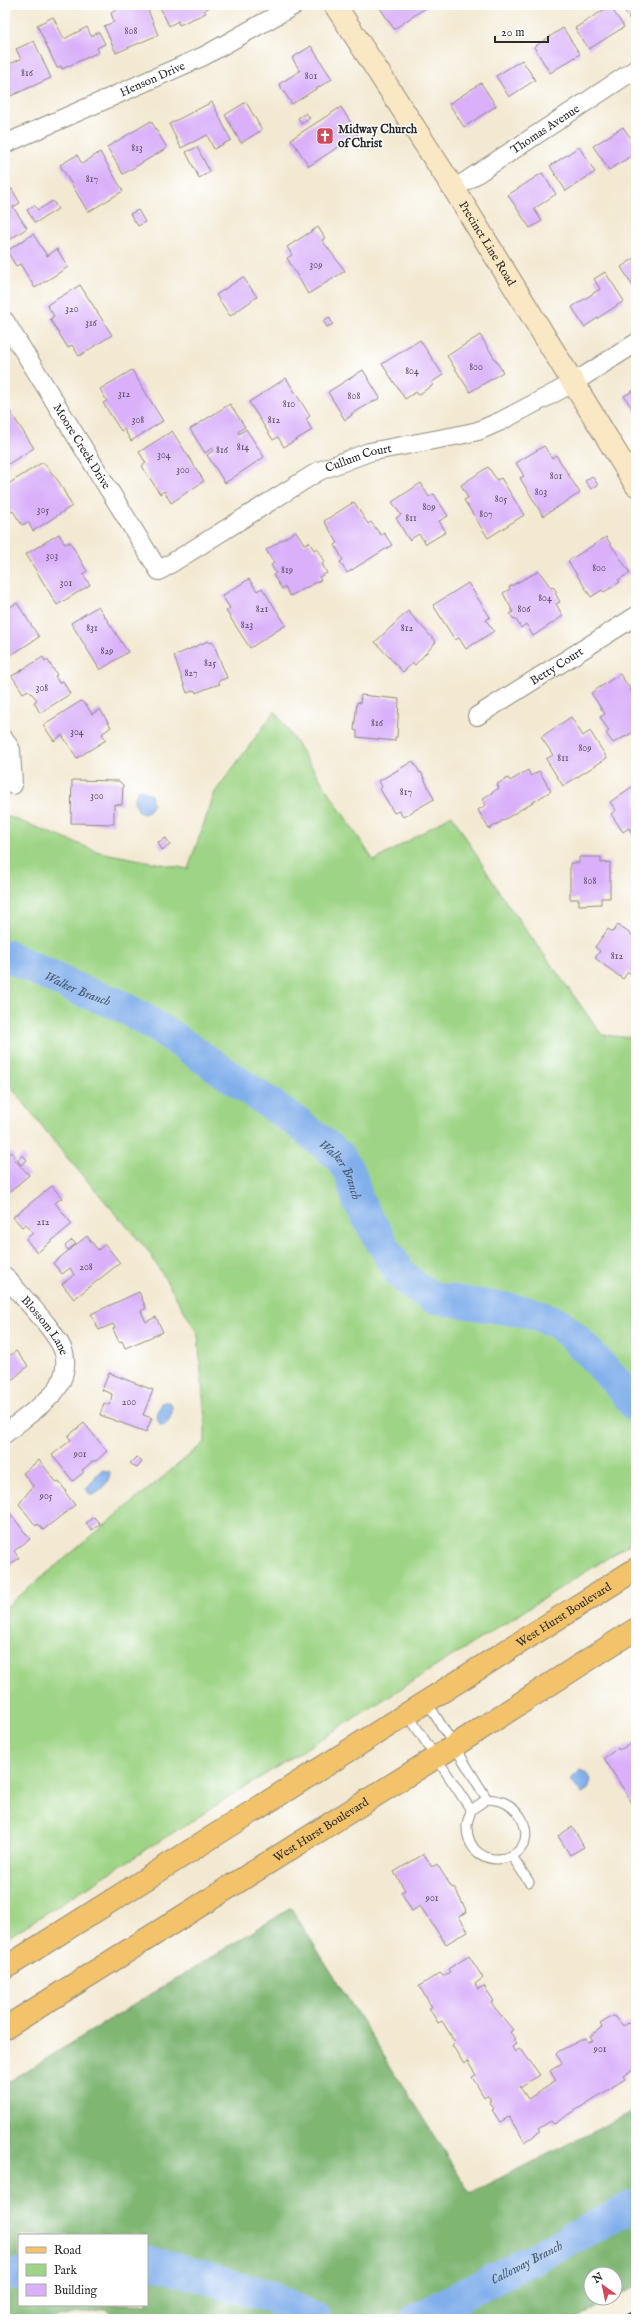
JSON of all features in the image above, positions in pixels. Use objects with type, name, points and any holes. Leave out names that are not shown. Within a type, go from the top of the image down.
[{"type":"main road","name":"Precinct Line Road","points":[[335,5],[454,188],[636,485]]},
{"type":"main road","name":"West Hurst Boulevard","points":[[5,1968],[408,1715],[636,1569]]},
{"type":"main road","name":"West Hurst Boulevard","points":[[5,2028],[436,1758],[636,1629]]},
{"type":"street","name":"Henson Drive","points":[[5,144],[204,56],[295,5]]},
{"type":"street","name":"Thomas Avenue","points":[[454,188],[636,69]]},
{"type":"street","name":"Moore Creek Drive","points":[[5,321],[160,571]]},
{"type":"street","name":"Cullum Court","points":[[160,571],[319,472],[369,452],[478,430],[534,405],[573,383],[636,343]]},
{"type":"street","name":"Betty Court","points":[[478,716],[636,616]]},
{"type":"street","points":[[5,740],[11,750],[13,785]]},
{"type":"street","name":"Blossom Lane","points":[[5,1276],[57,1339],[64,1353],[66,1367],[61,1382],[53,1395],[5,1434]]},
{"type":"lane","points":[[427,1702],[488,1799]]},
{"type":"lane","points":[[408,1715],[471,1810]]},
{"type":"lane","points":[[488,1799],[501,1800],[517,1810],[525,1827],[524,1844],[512,1856],[505,1860],[494,1859],[481,1855],[470,1843],[466,1827],[471,1810],[488,1799]]},
{"type":"lane","points":[[512,1856],[529,1882]]},
{"type":"green space","points":[[275,711],[374,861],[452,815],[501,895],[602,1035],[636,1038],[636,1540],[5,1939],[5,1608],[205,1442],[205,1420],[198,1334],[149,1252],[64,1154],[5,1079],[5,815],[99,852],[188,869],[215,792]]},
{"type":"green space","points":[[291,1908],[470,2193],[636,2110],[636,2286],[623,2293],[623,2266],[583,2266],[583,2306],[599,2306],[575,2319],[119,2319],[105,2309],[46,2319],[5,2319],[5,2084]]},
{"type":"water","points":[[141,789],[151,795],[153,804],[148,812],[143,814],[139,812],[134,801],[137,791]]},
{"type":"water","points":[[170,1402],[172,1411],[165,1425],[160,1425],[157,1416],[161,1403]]},
{"type":"water","points":[[102,1470],[110,1472],[110,1476],[100,1491],[90,1495],[86,1488]]},
{"type":"water","points":[[580,1770],[585,1772],[591,1780],[588,1789],[582,1793],[572,1783],[572,1778]]},
{"type":"building","points":[[126,5],[146,5],[158,35],[116,53],[104,26],[114,22],[111,13]]},
{"type":"building","points":[[159,5],[215,5],[204,10],[206,13],[179,25],[178,21],[169,26]]},
{"type":"building","points":[[378,5],[426,5],[427,7],[394,29]]},
{"type":"building","points":[[621,5],[636,5],[636,16],[630,20]]},
{"type":"building","points":[[610,6],[624,27],[589,49],[575,28]]},
{"type":"building","points":[[53,17],[64,39],[87,27],[91,36],[99,32],[105,44],[97,48],[99,52],[62,69],[61,66],[57,68],[37,25]]},
{"type":"building","points":[[563,28],[580,54],[550,73],[534,47]]},
{"type":"building","points":[[34,41],[51,78],[6,98],[5,66],[21,59],[16,49]]},
{"type":"building","points":[[311,46],[332,79],[292,104],[279,84],[300,71],[292,58]]},
{"type":"building","points":[[522,60],[535,80],[509,97],[496,76]]},
{"type":"building","points":[[481,83],[496,106],[464,127],[449,104]]},
{"type":"building","points":[[212,102],[231,140],[214,149],[207,135],[181,148],[169,124]]},
{"type":"building","points":[[246,102],[262,130],[241,143],[225,115]]},
{"type":"building","name":"Midway Church of Christ","points":[[341,107],[358,134],[309,166],[291,139]]},
{"type":"building","points":[[306,113],[310,118],[302,124],[298,118]]},
{"type":"building","points":[[151,121],[167,148],[123,174],[107,147]]},
{"type":"building","points":[[623,127],[636,146],[636,153],[609,170],[593,146]]},
{"type":"building","points":[[197,147],[210,172],[199,178],[186,152]]},
{"type":"building","points":[[579,147],[595,172],[566,191],[550,166]]},
{"type":"building","points":[[100,152],[123,191],[88,212],[60,165],[77,155],[82,164]]},
{"type":"building","points":[[542,173],[556,194],[534,209],[542,221],[530,228],[508,195]]},
{"type":"building","points":[[12,189],[20,203],[13,207],[27,228],[5,243],[5,193]]},
{"type":"building","points":[[53,201],[58,209],[35,223],[27,210],[34,205],[38,210]]},
{"type":"building","points":[[138,210],[145,222],[138,226],[130,214]]},
{"type":"building","points":[[318,227],[325,238],[322,240],[345,271],[308,294],[287,258],[292,255],[287,247]]},
{"type":"building","points":[[33,234],[47,256],[57,249],[68,267],[35,288],[20,264],[16,266],[7,251]]},
{"type":"building","points":[[636,257],[636,291],[621,267]]},
{"type":"building","points":[[605,272],[624,301],[584,327],[572,307],[600,289],[594,279]]},
{"type":"building","points":[[243,277],[257,297],[230,316],[216,295]]},
{"type":"building","points":[[80,285],[112,335],[79,356],[72,345],[68,348],[50,319],[54,316],[47,305]]},
{"type":"building","points":[[329,317],[333,324],[327,327],[323,321]]},
{"type":"building","points":[[480,335],[503,372],[470,392],[447,356]]},
{"type":"building","points":[[420,340],[443,375],[432,382],[433,385],[418,395],[416,392],[405,399],[382,364]]},
{"type":"building","points":[[132,370],[163,421],[131,441],[124,429],[121,431],[103,403],[107,401],[100,389]]},
{"type":"building","points":[[363,370],[380,398],[351,414],[352,415],[345,420],[328,392]]},
{"type":"building","points":[[286,378],[310,416],[306,419],[312,430],[284,447],[278,437],[273,440],[249,402]]},
{"type":"building","points":[[636,389],[636,414],[624,396]]},
{"type":"building","points":[[5,404],[34,448],[5,466]]},
{"type":"building","points":[[230,404],[245,427],[238,432],[239,434],[246,429],[264,457],[225,483],[207,455],[214,450],[212,448],[205,453],[190,429]]},
{"type":"building","points":[[172,431],[204,481],[171,503],[164,491],[160,494],[142,466],[146,463],[139,452]]},
{"type":"building","points":[[544,446],[552,458],[556,455],[580,493],[543,516],[520,478],[524,476],[516,463]]},
{"type":"building","points":[[43,462],[59,482],[72,506],[33,531],[28,522],[22,525],[13,511],[11,512],[5,502],[5,497],[9,495],[5,486]]},
{"type":"building","points":[[488,467],[497,480],[501,478],[524,515],[488,538],[464,500],[468,498],[461,485]]},
{"type":"building","points":[[592,476],[598,485],[591,489],[585,481]]},
{"type":"building","points":[[421,483],[429,497],[434,494],[448,516],[439,521],[446,532],[426,544],[419,534],[409,540],[396,518],[401,515],[392,502]]},
{"type":"building","points":[[354,502],[368,524],[371,522],[381,535],[384,533],[392,545],[347,573],[340,562],[343,560],[335,545],[338,543],[324,521]]},
{"type":"building","points":[[296,531],[304,544],[309,542],[314,550],[317,548],[325,562],[322,564],[327,573],[319,577],[321,580],[290,596],[285,587],[282,589],[273,575],[276,573],[271,565],[274,563],[266,550]]},
{"type":"building","points":[[59,534],[65,544],[70,542],[87,571],[83,574],[90,585],[57,605],[26,554]]},
{"type":"building","points":[[606,537],[630,573],[618,580],[620,582],[604,592],[602,590],[591,597],[568,561]]},
{"type":"building","points":[[539,571],[551,588],[553,587],[557,592],[555,593],[560,602],[556,604],[563,616],[533,636],[526,624],[521,628],[515,618],[514,619],[510,614],[513,612],[503,593],[510,589],[509,587]]},
{"type":"building","points":[[249,579],[257,591],[262,588],[286,625],[250,648],[226,611],[230,608],[222,596]]},
{"type":"building","points":[[468,583],[490,617],[486,620],[494,631],[466,649],[459,638],[455,640],[433,605]]},
{"type":"building","points":[[17,603],[39,637],[5,659],[5,610]]},
{"type":"building","points":[[98,606],[128,652],[100,670],[71,623]]},
{"type":"building","points":[[408,611],[436,642],[415,665],[413,663],[403,672],[375,642]]},
{"type":"building","points":[[208,641],[209,643],[213,642],[227,678],[218,681],[220,684],[196,693],[195,690],[187,693],[174,656]]},
{"type":"building","points":[[43,657],[45,661],[47,659],[57,675],[55,676],[59,683],[63,681],[70,694],[40,713],[34,702],[37,700],[28,690],[23,693],[12,676]]},
{"type":"building","points":[[620,674],[634,695],[636,694],[636,731],[613,743],[606,733],[609,731],[600,717],[605,714],[591,693]]},
{"type":"building","points":[[361,695],[399,699],[397,737],[395,737],[395,741],[357,737],[357,731],[354,730],[357,702],[360,703]]},
{"type":"building","points":[[81,701],[87,706],[92,714],[100,709],[111,727],[102,734],[106,740],[77,758],[62,735],[54,741],[43,725]]},
{"type":"building","points":[[571,717],[583,736],[590,731],[607,758],[563,786],[546,759],[553,755],[541,737]]},
{"type":"building","points":[[413,761],[420,773],[421,772],[434,799],[403,817],[399,811],[394,813],[380,789],[382,787],[379,781]]},
{"type":"building","points":[[528,770],[531,776],[539,771],[551,791],[489,829],[478,810],[486,805],[482,799],[499,788],[497,784],[508,778],[510,781]]},
{"type":"building","points":[[72,780],[119,781],[123,785],[122,805],[114,804],[114,824],[71,823]]},
{"type":"building","points":[[636,784],[636,835],[634,837],[629,828],[623,832],[611,814],[616,810],[610,802]]},
{"type":"building","points":[[166,838],[170,845],[162,850],[158,842]]},
{"type":"building","points":[[579,857],[601,857],[601,863],[610,862],[610,898],[601,898],[601,904],[579,905],[579,899],[570,899],[570,863],[579,863]]},
{"type":"building","points":[[618,925],[636,938],[636,971],[633,975],[628,972],[623,979],[595,958],[600,951],[595,947],[608,929],[613,932]]},
{"type":"building","points":[[5,1147],[9,1153],[13,1153],[15,1160],[29,1175],[5,1196]]},
{"type":"building","points":[[23,1155],[27,1160],[21,1165],[17,1160]]},
{"type":"building","points":[[52,1186],[62,1198],[55,1203],[72,1224],[37,1253],[26,1239],[33,1233],[26,1224],[22,1227],[13,1217]]},
{"type":"building","points":[[87,1236],[98,1250],[105,1244],[120,1263],[74,1299],[62,1284],[74,1275],[70,1268],[62,1274],[53,1263]]},
{"type":"building","points":[[72,1240],[76,1244],[68,1250],[65,1246]]},
{"type":"building","points":[[139,1292],[146,1308],[141,1311],[146,1322],[156,1317],[163,1332],[125,1348],[122,1341],[119,1342],[113,1329],[115,1328],[113,1324],[99,1330],[91,1314]]},
{"type":"building","points":[[16,1351],[28,1366],[5,1386],[5,1353],[8,1357]]},
{"type":"building","points":[[109,1373],[153,1390],[143,1415],[152,1418],[146,1432],[100,1415],[104,1403],[109,1405],[111,1400],[112,1394],[102,1390]]},
{"type":"building","points":[[84,1423],[107,1451],[96,1461],[93,1461],[82,1470],[84,1472],[73,1481],[52,1455],[71,1440],[68,1436]]},
{"type":"building","points":[[136,1457],[142,1462],[137,1468],[130,1463]]},
{"type":"building","points":[[39,1460],[57,1483],[59,1482],[75,1505],[43,1530],[38,1524],[36,1526],[19,1504],[33,1486],[23,1473]]},
{"type":"building","points":[[5,1507],[30,1539],[14,1551],[19,1558],[5,1569]]},
{"type":"building","points":[[94,1517],[100,1524],[92,1530],[86,1523]]},
{"type":"building","points":[[633,1743],[636,1746],[636,1800],[632,1803],[604,1758],[618,1748],[619,1750]]},
{"type":"building","points":[[572,1827],[584,1847],[570,1855],[558,1836]]},
{"type":"building","points":[[424,1854],[432,1867],[437,1864],[452,1888],[454,1887],[467,1912],[459,1917],[468,1931],[446,1944],[420,1906],[412,1911],[401,1892],[405,1890],[394,1872]]},
{"type":"building","points":[[469,1956],[483,1978],[475,1984],[478,1989],[484,1986],[494,2001],[491,2003],[513,2030],[510,2032],[515,2039],[513,2040],[516,2044],[512,2047],[515,2052],[519,2049],[523,2052],[540,2075],[520,2087],[528,2099],[556,2081],[550,2071],[562,2063],[556,2054],[559,2051],[586,2038],[588,2042],[593,2040],[590,2036],[602,2027],[600,2024],[613,2016],[616,2017],[623,2026],[632,2021],[636,2028],[636,2067],[623,2076],[625,2079],[554,2124],[551,2121],[538,2129],[540,2132],[525,2142],[509,2117],[500,2122],[492,2110],[494,2109],[489,2101],[491,2100],[487,2095],[484,2097],[472,2077],[476,2075],[467,2061],[464,2064],[452,2045],[455,2042],[442,2021],[438,2023],[429,2008],[432,2007],[419,1986],[440,1973],[443,1976],[450,1972],[448,1969]]},
{"type":"waterway","name":"Walker Branch","points":[[5,955],[79,990],[118,1004],[164,1031],[298,1123],[339,1156],[351,1175],[358,1201],[399,1272],[414,1286],[434,1298],[528,1312],[558,1323],[578,1341],[621,1387],[636,1407]]},
{"type":"waterway","name":"Calloway Branch","points":[[416,2319],[636,2205]]},
{"type":"waterway","name":"Calloway Branch","points":[[148,2261],[270,2296],[315,2319]]},
{"type":"waterway","name":"Calloway Branch","points":[[5,2275],[18,2274]]},
{"type":"railway","points":[[620,2319],[636,2310]]},
{"type":"place","name":"Midway Church of Christ","points":[[325,136]]}]
